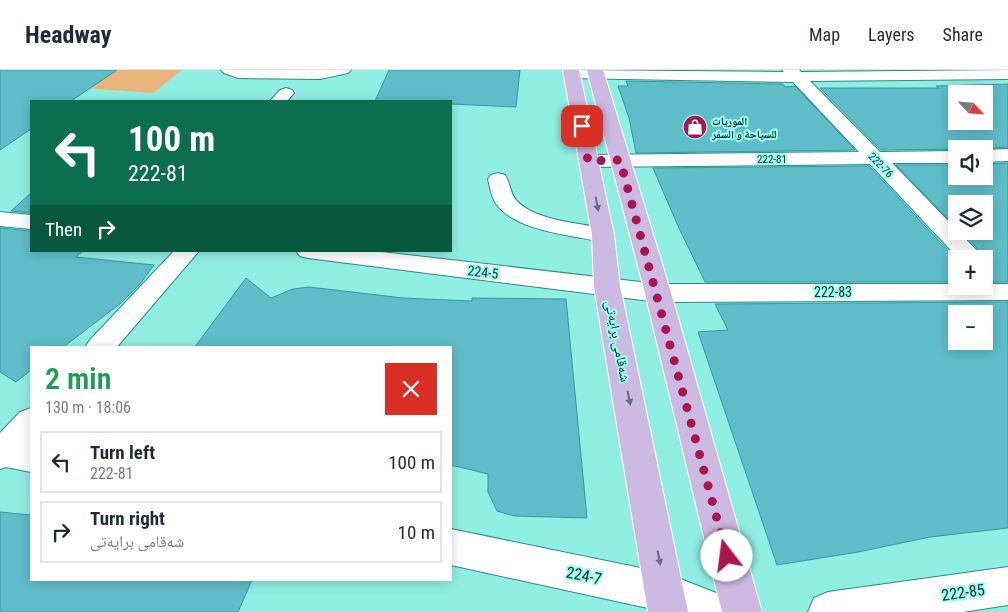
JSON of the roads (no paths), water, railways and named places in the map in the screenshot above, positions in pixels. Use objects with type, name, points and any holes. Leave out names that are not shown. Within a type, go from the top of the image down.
[{"type":"main road","points":[[584,72],[620,160],[658,293],[742,612]]},
{"type":"main road","name":"شەقامی برایەتی","points":[[584,72],[588,161],[603,235],[608,286],[667,602]]},
{"type":"street","points":[[229,70],[238,73],[320,74],[343,70]]},
{"type":"street","points":[[584,72],[1008,74]]},
{"type":"street","name":"222-76","points":[[793,73],[874,159],[964,250]]},
{"type":"street","points":[[993,156],[1008,155]]},
{"type":"street","name":"222-81","points":[[588,161],[948,157]]},
{"type":"street","points":[[498,179],[505,201],[518,213],[534,220],[603,235]]},
{"type":"street","points":[[0,219],[30,222]]},
{"type":"street","points":[[101,346],[186,252]]},
{"type":"street","name":"224-5","points":[[317,252],[658,293]]},
{"type":"street","points":[[993,278],[1008,293]]},
{"type":"street","name":"222-83","points":[[658,293],[1008,293]]},
{"type":"street","points":[[11,455],[30,423]]},
{"type":"street","name":"224-7","points":[[452,547],[667,602],[715,612]]},
{"type":"street","name":"222-85","points":[[828,612],[1008,586]]},
{"type":"place","name":"الموريات للسياحة و السفر","points":[[695,127]]}]
